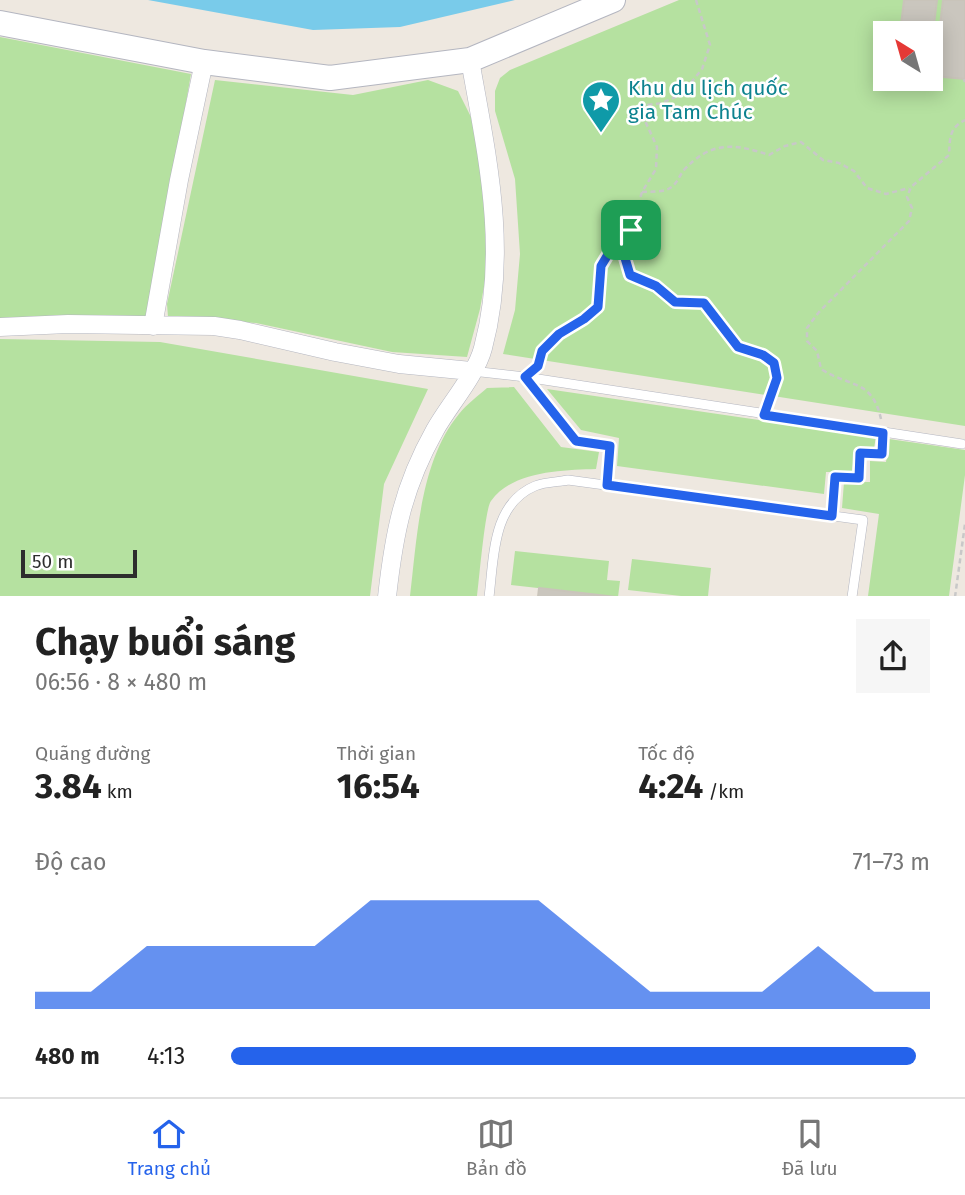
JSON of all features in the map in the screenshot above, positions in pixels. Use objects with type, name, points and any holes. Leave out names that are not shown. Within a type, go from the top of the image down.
[{"type":"street","points":[[0,23],[204,62],[330,78],[470,60],[612,0]]},
{"type":"street","points":[[387,596],[402,501],[435,429],[483,350],[494,297],[493,189],[470,60]]},
{"type":"street","points":[[153,326],[179,180],[204,62]]},
{"type":"street","points":[[0,327],[68,324],[214,326],[386,362],[471,371]]},
{"type":"lane","points":[[471,371],[962,444]]},
{"type":"lane","points":[[489,596],[502,517],[516,497],[537,486],[568,480],[863,520],[852,596]]},
{"type":"path","points":[[696,0],[710,45],[702,69],[682,94],[662,103],[648,105],[641,112],[657,147],[656,169],[642,192],[625,258],[630,275],[656,286],[675,302],[704,303],[738,347],[763,355],[774,363],[777,378],[764,415]]},
{"type":"path","points":[[642,192],[665,191],[672,187],[684,170],[705,154],[723,145],[744,146],[769,155],[785,146],[800,142],[823,160],[854,170],[867,188],[887,194],[911,187],[949,155],[950,134],[956,125],[965,120]]},
{"type":"path","points":[[832,516],[835,477],[859,478],[860,453],[882,454],[883,433],[876,399],[868,390],[821,369],[817,351],[807,341],[807,328],[819,312],[909,221],[912,208],[907,197],[911,187]]},
{"type":"path","points":[[607,485],[610,446],[576,441],[525,377],[538,366],[542,351],[559,334],[598,307],[601,266],[615,243],[631,230]]},
{"type":"path","points":[[955,596],[965,524]]},
{"type":"green space","points":[[679,0],[943,0],[941,21],[873,21],[873,91],[943,91],[943,77],[965,79],[965,426],[503,354],[515,310],[520,254],[515,179],[495,111],[495,91],[500,78],[510,70]]},
{"type":"green space","points":[[0,37],[191,74],[148,319],[0,321]]},
{"type":"green space","points":[[215,80],[353,95],[428,80],[458,91],[472,119],[484,187],[488,264],[480,309],[467,357],[392,352],[256,323],[168,317],[167,304]]},
{"type":"green space","points":[[0,339],[160,342],[428,389],[384,484],[370,596],[0,596]]},
{"type":"green space","points":[[514,387],[561,447],[599,452],[596,469],[539,474],[512,483],[500,491],[489,507],[477,596],[410,596],[422,501],[436,454],[446,433],[462,410],[487,388]]},
{"type":"green space","points":[[547,389],[876,437],[874,448],[855,448],[852,472],[826,472],[824,494],[617,466],[619,438],[581,430]]},
{"type":"green space","points":[[889,439],[965,450],[965,475],[949,596],[868,596],[879,514],[842,508],[844,482],[870,482],[870,461],[886,462]]},
{"type":"green space","points":[[515,551],[609,561],[607,580],[620,581],[618,596],[511,585]]},
{"type":"green space","points":[[632,559],[711,568],[708,596],[628,590]]},
{"type":"water","points":[[148,0],[515,0],[400,27],[313,30]]},
{"type":"building","points":[[904,0],[937,0],[934,21],[901,21]]},
{"type":"building","points":[[943,0],[965,0],[965,79],[943,77],[943,21],[941,21]]},
{"type":"building","points":[[539,588],[607,596],[538,596]]},
{"type":"place","name":"Khu du lịch quốc gia Tam Chúc","points":[[601,134]]},
{"type":"route","points":[[631,230],[625,258],[630,275],[656,286],[675,302],[704,303],[738,347],[763,355],[774,363],[777,378],[764,415],[883,433],[882,454],[860,453],[859,478],[835,477],[832,516],[607,485],[610,446],[576,441],[525,377],[538,366],[542,351],[559,334],[598,307],[601,266],[615,243],[631,230]]}]
